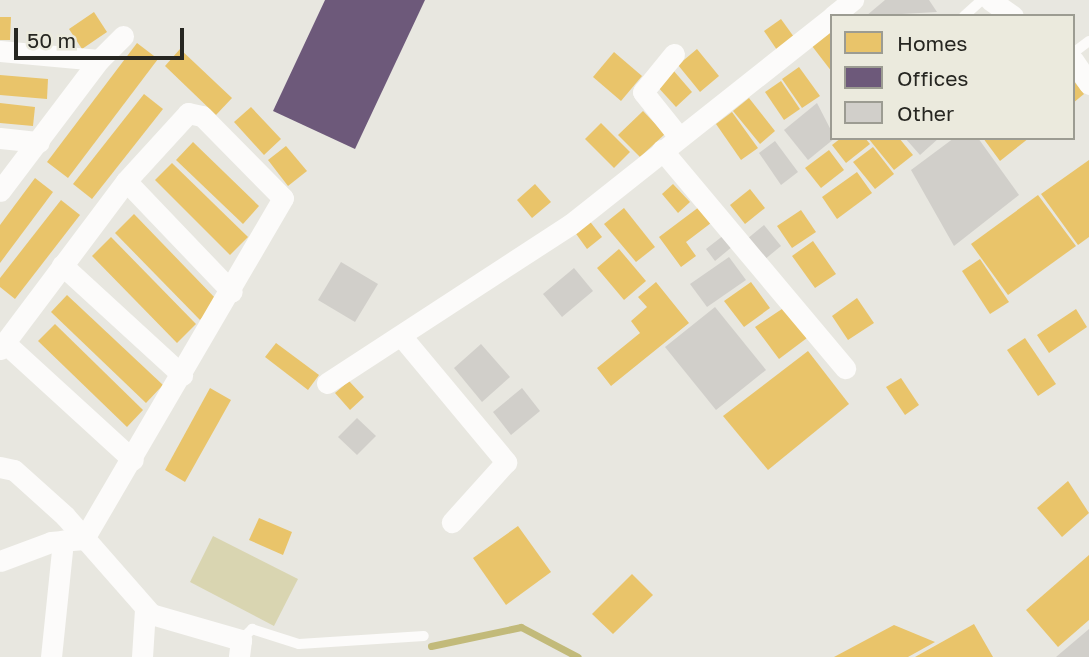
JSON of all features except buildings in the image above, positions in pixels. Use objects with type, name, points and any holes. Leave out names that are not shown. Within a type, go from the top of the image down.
[{"type":"street","points":[[835,14],[853,0]]},
{"type":"street","points":[[990,0],[1010,14]]},
{"type":"street","points":[[327,383],[402,337],[571,224],[830,18]]},
{"type":"street","points":[[0,191],[99,60],[123,36]]},
{"type":"street","points":[[0,51],[99,60]]},
{"type":"street","points":[[674,54],[643,92],[679,137]]},
{"type":"street","points":[[1075,63],[1089,84]]},
{"type":"street","points":[[51,657],[74,540],[133,460],[282,209],[279,193],[196,113],[183,117],[126,181],[3,346],[133,460]]},
{"type":"street","points":[[0,138],[39,142]]},
{"type":"street","points":[[662,150],[845,368]]},
{"type":"street","points":[[126,181],[232,292]]},
{"type":"street","points":[[62,265],[182,375]]},
{"type":"street","points":[[402,337],[506,462],[452,522]]},
{"type":"street","points":[[0,467],[14,470],[74,540],[145,609],[240,649]]},
{"type":"street","points":[[0,561],[74,540]]},
{"type":"street","points":[[142,657],[145,609]]},
{"type":"lane","points":[[966,14],[982,0]]},
{"type":"lane","points":[[240,649],[252,629],[299,644],[424,636]]},
{"type":"shaded area","points":[[213,536],[298,579],[274,626],[190,582]]},
{"type":"waterway","points":[[431,646],[521,627],[578,657]]}]
